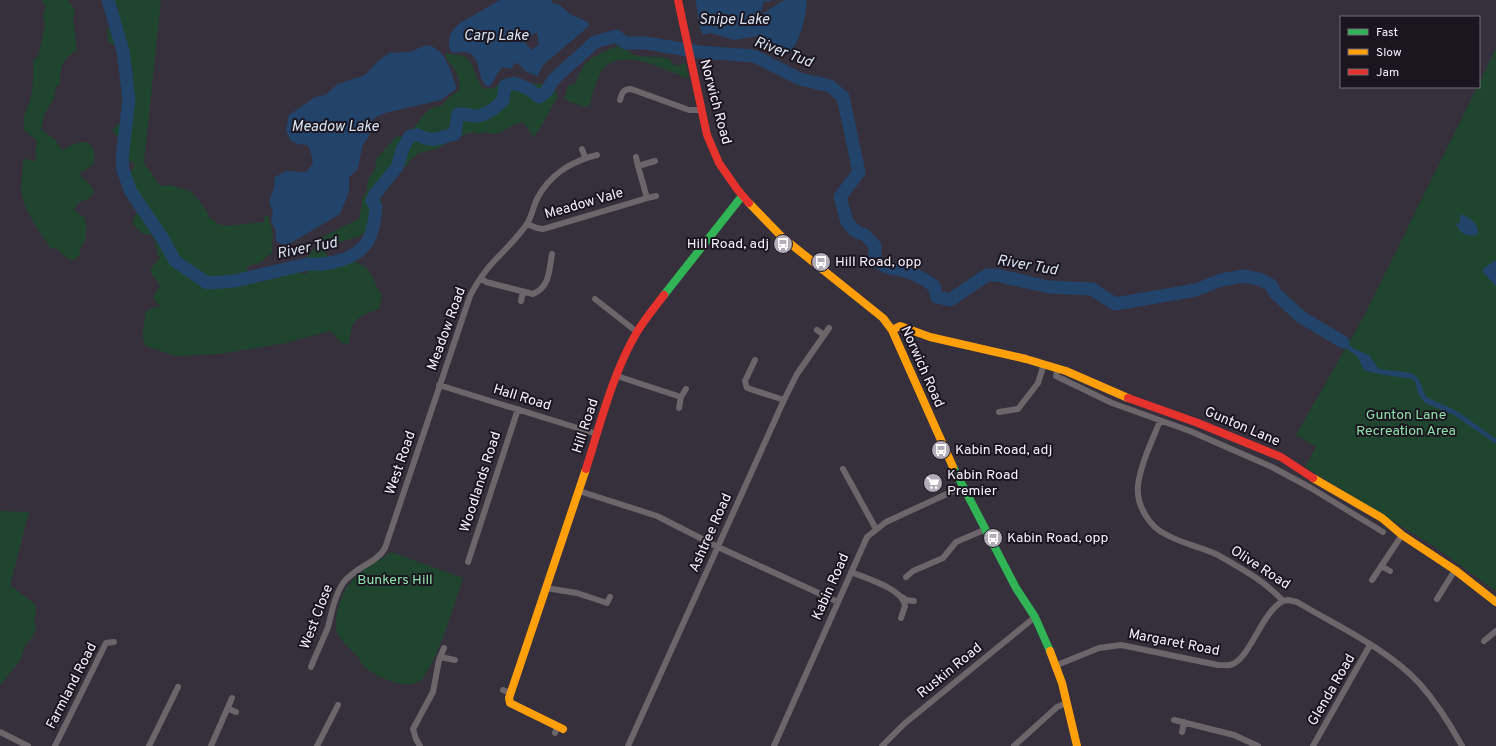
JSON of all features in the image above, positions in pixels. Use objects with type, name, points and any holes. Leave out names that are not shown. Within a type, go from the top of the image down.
[{"type":"street","name":"Norwich Road","points":[[678,0],[701,110],[711,147],[725,174],[742,196],[768,224],[883,318],[892,330],[962,487],[1016,588],[1035,617],[1057,665],[1077,746]]},
{"type":"street","points":[[620,100],[623,91],[627,89],[689,110],[701,110]]},
{"type":"street","points":[[582,149],[585,158]]},
{"type":"street","name":"Meadow Road","points":[[439,385],[462,315],[470,296],[481,278],[527,224],[532,215],[536,199],[546,184],[563,169],[585,158],[597,155]]},
{"type":"street","points":[[636,158],[647,198]]},
{"type":"street","points":[[638,166],[655,161]]},
{"type":"street","name":"Meadow Vale","points":[[527,224],[537,228],[543,228],[656,196]]},
{"type":"street","name":"Hill Road","points":[[558,730],[510,703],[506,691],[546,588],[617,376],[637,332],[656,305],[742,196]]},
{"type":"street","points":[[481,278],[486,282],[533,294],[541,291],[546,286],[552,254]]},
{"type":"street","points":[[521,301],[523,292]]},
{"type":"street","points":[[595,299],[598,299],[637,332]]},
{"type":"street","name":"Gunton Lane","points":[[892,330],[900,326],[930,337],[1058,368],[1109,391],[1198,422],[1281,458],[1325,486],[1373,512],[1402,535],[1455,570],[1496,602]]},
{"type":"street","name":"Ashtree Road","points":[[628,746],[784,400],[797,374],[829,328]]},
{"type":"street","points":[[817,330],[824,335]]},
{"type":"street","points":[[755,360],[745,381],[747,388],[784,400]]},
{"type":"street","points":[[999,412],[1018,409],[1038,383],[1044,364]]},
{"type":"street","name":"Gunton Lane","points":[[1058,368],[1056,376],[1112,403],[1190,431],[1272,467],[1311,488],[1383,532]]},
{"type":"street","points":[[617,376],[681,397]]},
{"type":"street","name":"Hall Road","points":[[439,385],[597,434]]},
{"type":"street","name":"West Road","points":[[385,548],[439,385]]},
{"type":"street","points":[[679,408],[681,397],[686,388]]},
{"type":"street","name":"Woodlands Road","points":[[468,562],[518,409]]},
{"type":"street","name":"Olive Road","points":[[1160,421],[1138,486],[1139,501],[1152,524],[1166,535],[1218,555],[1270,587],[1283,601],[1288,600],[1297,602],[1370,645],[1395,662],[1419,683],[1434,701],[1462,746]]},
{"type":"street","points":[[843,469],[876,529]]},
{"type":"street","name":"Kabin Road","points":[[774,746],[867,537],[886,522],[962,487]]},
{"type":"street","points":[[579,491],[657,516],[718,547],[838,602]]},
{"type":"street","points":[[906,577],[913,571],[943,558],[956,542],[984,530]]},
{"type":"street","points":[[1372,580],[1402,535]]},
{"type":"street","name":"West Close","points":[[311,667],[328,627],[336,596],[344,583],[355,571],[382,554],[385,548]]},
{"type":"street","points":[[1381,566],[1390,571]]},
{"type":"street","points":[[1437,599],[1455,570]]},
{"type":"street","points":[[851,572],[886,586],[906,600],[914,601]]},
{"type":"street","points":[[546,588],[577,593],[607,603],[610,597]]},
{"type":"street","points":[[901,596],[905,606],[901,618]]},
{"type":"street","name":"Margaret Road","points":[[1057,665],[1099,648],[1121,645],[1218,665],[1229,665],[1239,659],[1272,610],[1283,601]]},
{"type":"street","name":"Ruskin Road","points":[[882,746],[904,724],[1035,617]]},
{"type":"street","points":[[1484,641],[1496,631]]},
{"type":"street","name":"Farmland Road","points":[[55,746],[106,643],[114,642]]},
{"type":"street","name":"Glenda Road","points":[[1313,746],[1370,645]]},
{"type":"street","points":[[420,746],[416,740],[413,729],[433,692],[440,657],[444,648]]},
{"type":"street","points":[[440,657],[454,660]]},
{"type":"street","points":[[149,746],[178,688]]},
{"type":"street","points":[[211,746],[229,709],[232,698]]},
{"type":"street","points":[[1014,746],[1057,707],[1067,703]]},
{"type":"street","points":[[317,746],[338,705]]},
{"type":"street","points":[[229,709],[236,712]]},
{"type":"street","points":[[1174,720],[1234,735],[1258,746]]},
{"type":"street","points":[[1182,732],[1184,722]]},
{"type":"street","points":[[0,732],[28,746]]},
{"type":"green space","points":[[41,0],[67,0],[75,10],[73,17],[77,50],[68,57],[61,69],[60,84],[56,87],[54,99],[45,113],[41,129],[56,141],[62,150],[76,143],[87,142],[94,149],[94,164],[80,173],[82,178],[89,183],[95,193],[91,195],[89,199],[79,202],[74,210],[85,218],[86,231],[84,243],[79,250],[80,255],[74,260],[68,259],[56,248],[52,249],[50,247],[32,219],[24,202],[21,188],[23,160],[26,158],[33,162],[37,158],[35,152],[37,141],[24,130],[24,124],[25,115],[32,92],[33,61],[38,56],[45,26],[43,16],[46,7]]},
{"type":"green space","points":[[114,0],[161,0],[144,163],[160,186],[171,185],[190,191],[204,207],[209,217],[218,224],[225,226],[264,222],[265,216],[268,215],[273,234],[272,253],[261,262],[251,265],[246,269],[259,283],[274,275],[293,270],[305,274],[308,273],[307,257],[318,244],[318,239],[359,219],[362,197],[366,194],[368,180],[375,169],[376,159],[396,137],[403,136],[409,132],[428,111],[434,107],[442,106],[449,97],[459,91],[459,78],[453,66],[447,60],[446,52],[467,58],[484,89],[495,88],[497,85],[507,80],[515,83],[544,84],[557,93],[557,98],[534,138],[523,122],[511,126],[500,133],[494,134],[486,132],[478,134],[473,132],[455,138],[439,148],[419,153],[410,160],[408,165],[401,170],[388,175],[382,180],[380,217],[361,236],[326,246],[324,250],[328,257],[353,261],[364,266],[369,270],[377,288],[382,295],[379,309],[364,314],[355,322],[352,327],[348,344],[342,343],[330,331],[286,343],[219,354],[175,356],[146,346],[143,339],[145,312],[160,306],[153,298],[160,286],[150,271],[160,257],[157,254],[155,240],[151,235],[143,234],[132,224],[138,209],[140,195],[133,185],[130,173],[135,165],[126,158],[126,154],[120,139],[112,130],[127,116],[134,102],[133,72],[128,54],[108,42],[107,31],[119,9]]},
{"type":"green space","points":[[618,46],[637,56],[670,59],[672,64],[677,66],[685,63],[689,79],[657,66],[633,60],[622,60],[612,62],[601,72],[589,106],[583,107],[564,99],[568,86],[575,84],[586,63],[596,55]]},
{"type":"green space","name":"Gunton Lane Recreation Area","points":[[1496,48],[1496,591],[1432,545],[1305,467],[1316,447],[1296,435],[1364,316],[1477,88],[1480,88],[1480,81]]},
{"type":"green space","points":[[0,511],[29,512],[10,585],[35,604],[36,613],[34,619],[36,627],[33,636],[25,646],[20,660],[0,686]]},
{"type":"green space","name":"Bunkers Hill","points":[[391,552],[463,578],[434,660],[422,679],[416,683],[400,684],[382,678],[367,669],[358,657],[341,640],[337,631],[336,618],[342,596],[348,585],[362,571]]},
{"type":"water","name":"Carp Lake","points":[[500,0],[552,0],[552,3],[560,5],[570,14],[588,22],[589,26],[544,64],[537,76],[525,71],[519,64],[515,63],[511,69],[502,67],[490,86],[486,86],[481,78],[477,63],[473,56],[465,52],[454,53],[449,48],[449,38],[454,29],[460,23]],"holes":[[[534,33],[537,33],[539,44],[532,50],[525,43]]]},
{"type":"water","name":"Snipe Lake","points":[[695,0],[773,0],[767,2],[764,1],[761,12],[762,14],[784,0],[807,0],[800,35],[789,53],[759,36],[734,40],[710,33],[703,35]]},
{"type":"water","name":"Meadow Lake","points":[[426,45],[433,47],[443,56],[450,68],[457,88],[441,100],[385,113],[374,118],[371,124],[369,136],[362,147],[358,169],[349,177],[349,192],[340,214],[287,245],[283,245],[278,242],[275,239],[276,232],[271,221],[273,213],[269,201],[274,188],[275,177],[286,171],[306,172],[313,163],[310,149],[307,145],[297,144],[290,140],[286,130],[289,115],[315,97],[325,95],[338,84],[365,75],[379,60],[389,53],[410,52]]},
{"type":"water","points":[[1460,214],[1475,224],[1478,233],[1475,236],[1459,230],[1456,224],[1460,222]]},
{"type":"water","points":[[1496,260],[1496,286],[1482,271]]},
{"type":"water","points":[[1328,333],[1334,334],[1355,349],[1369,355],[1379,369],[1411,373],[1418,378],[1426,397],[1457,411],[1496,439],[1496,444],[1454,415],[1425,403],[1418,393],[1415,381],[1412,379],[1373,373],[1364,370],[1357,356],[1332,338]]},
{"type":"waterway","name":"River Tud","points":[[108,0],[123,51],[129,99],[122,159],[123,170],[131,192],[163,239],[175,261],[207,283],[235,281],[307,264],[330,263],[357,253],[368,242],[371,235],[376,207],[372,201],[375,194],[397,167],[403,148],[410,136],[418,135],[423,138],[436,139],[455,134],[458,114],[479,116],[487,113],[503,101],[505,86],[514,83],[529,89],[539,97],[546,92],[554,79],[595,42],[616,36],[626,43],[646,43],[700,52],[754,56],[800,79],[830,86],[843,97],[859,172],[840,197],[847,222],[855,231],[865,235],[875,246],[875,260],[883,266],[906,271],[923,279],[934,286],[937,297],[950,300],[987,275],[996,275],[1049,287],[1092,289],[1115,304],[1196,290],[1221,280],[1243,276],[1259,279],[1271,285],[1275,293],[1301,317],[1343,342]]},
{"type":"traffic: fast","points":[[664,295],[742,196]]},
{"type":"traffic: fast","points":[[953,467],[1016,588],[1035,617],[1050,651]]},
{"type":"traffic: slow","points":[[749,203],[782,237],[883,318],[892,330],[953,467]]},
{"type":"traffic: slow","points":[[892,330],[900,326],[930,337],[1026,359],[1066,371],[1128,398]]},
{"type":"traffic: slow","points":[[563,729],[510,703],[509,698],[586,469]]},
{"type":"traffic: slow","points":[[1313,478],[1382,518],[1402,535],[1455,570],[1496,602]]},
{"type":"traffic: slow","points":[[1050,651],[1062,683],[1077,746]]},
{"type":"traffic: jam","points":[[678,0],[707,135],[719,163],[749,203]]},
{"type":"traffic: jam","points":[[586,469],[614,381],[628,348],[637,332],[664,295]]},
{"type":"traffic: jam","points":[[1128,398],[1198,423],[1281,457],[1313,478]]},
{"type":"place","name":"Hill Road, adj","points":[[783,244]]},
{"type":"place","name":"Hill Road, opp","points":[[821,262]]},
{"type":"place","name":"Kabin Road, adj","points":[[941,450]]},
{"type":"place","name":"Kabin Road Premier","points":[[933,483]]},
{"type":"place","name":"Kabin Road, opp","points":[[993,538]]}]
